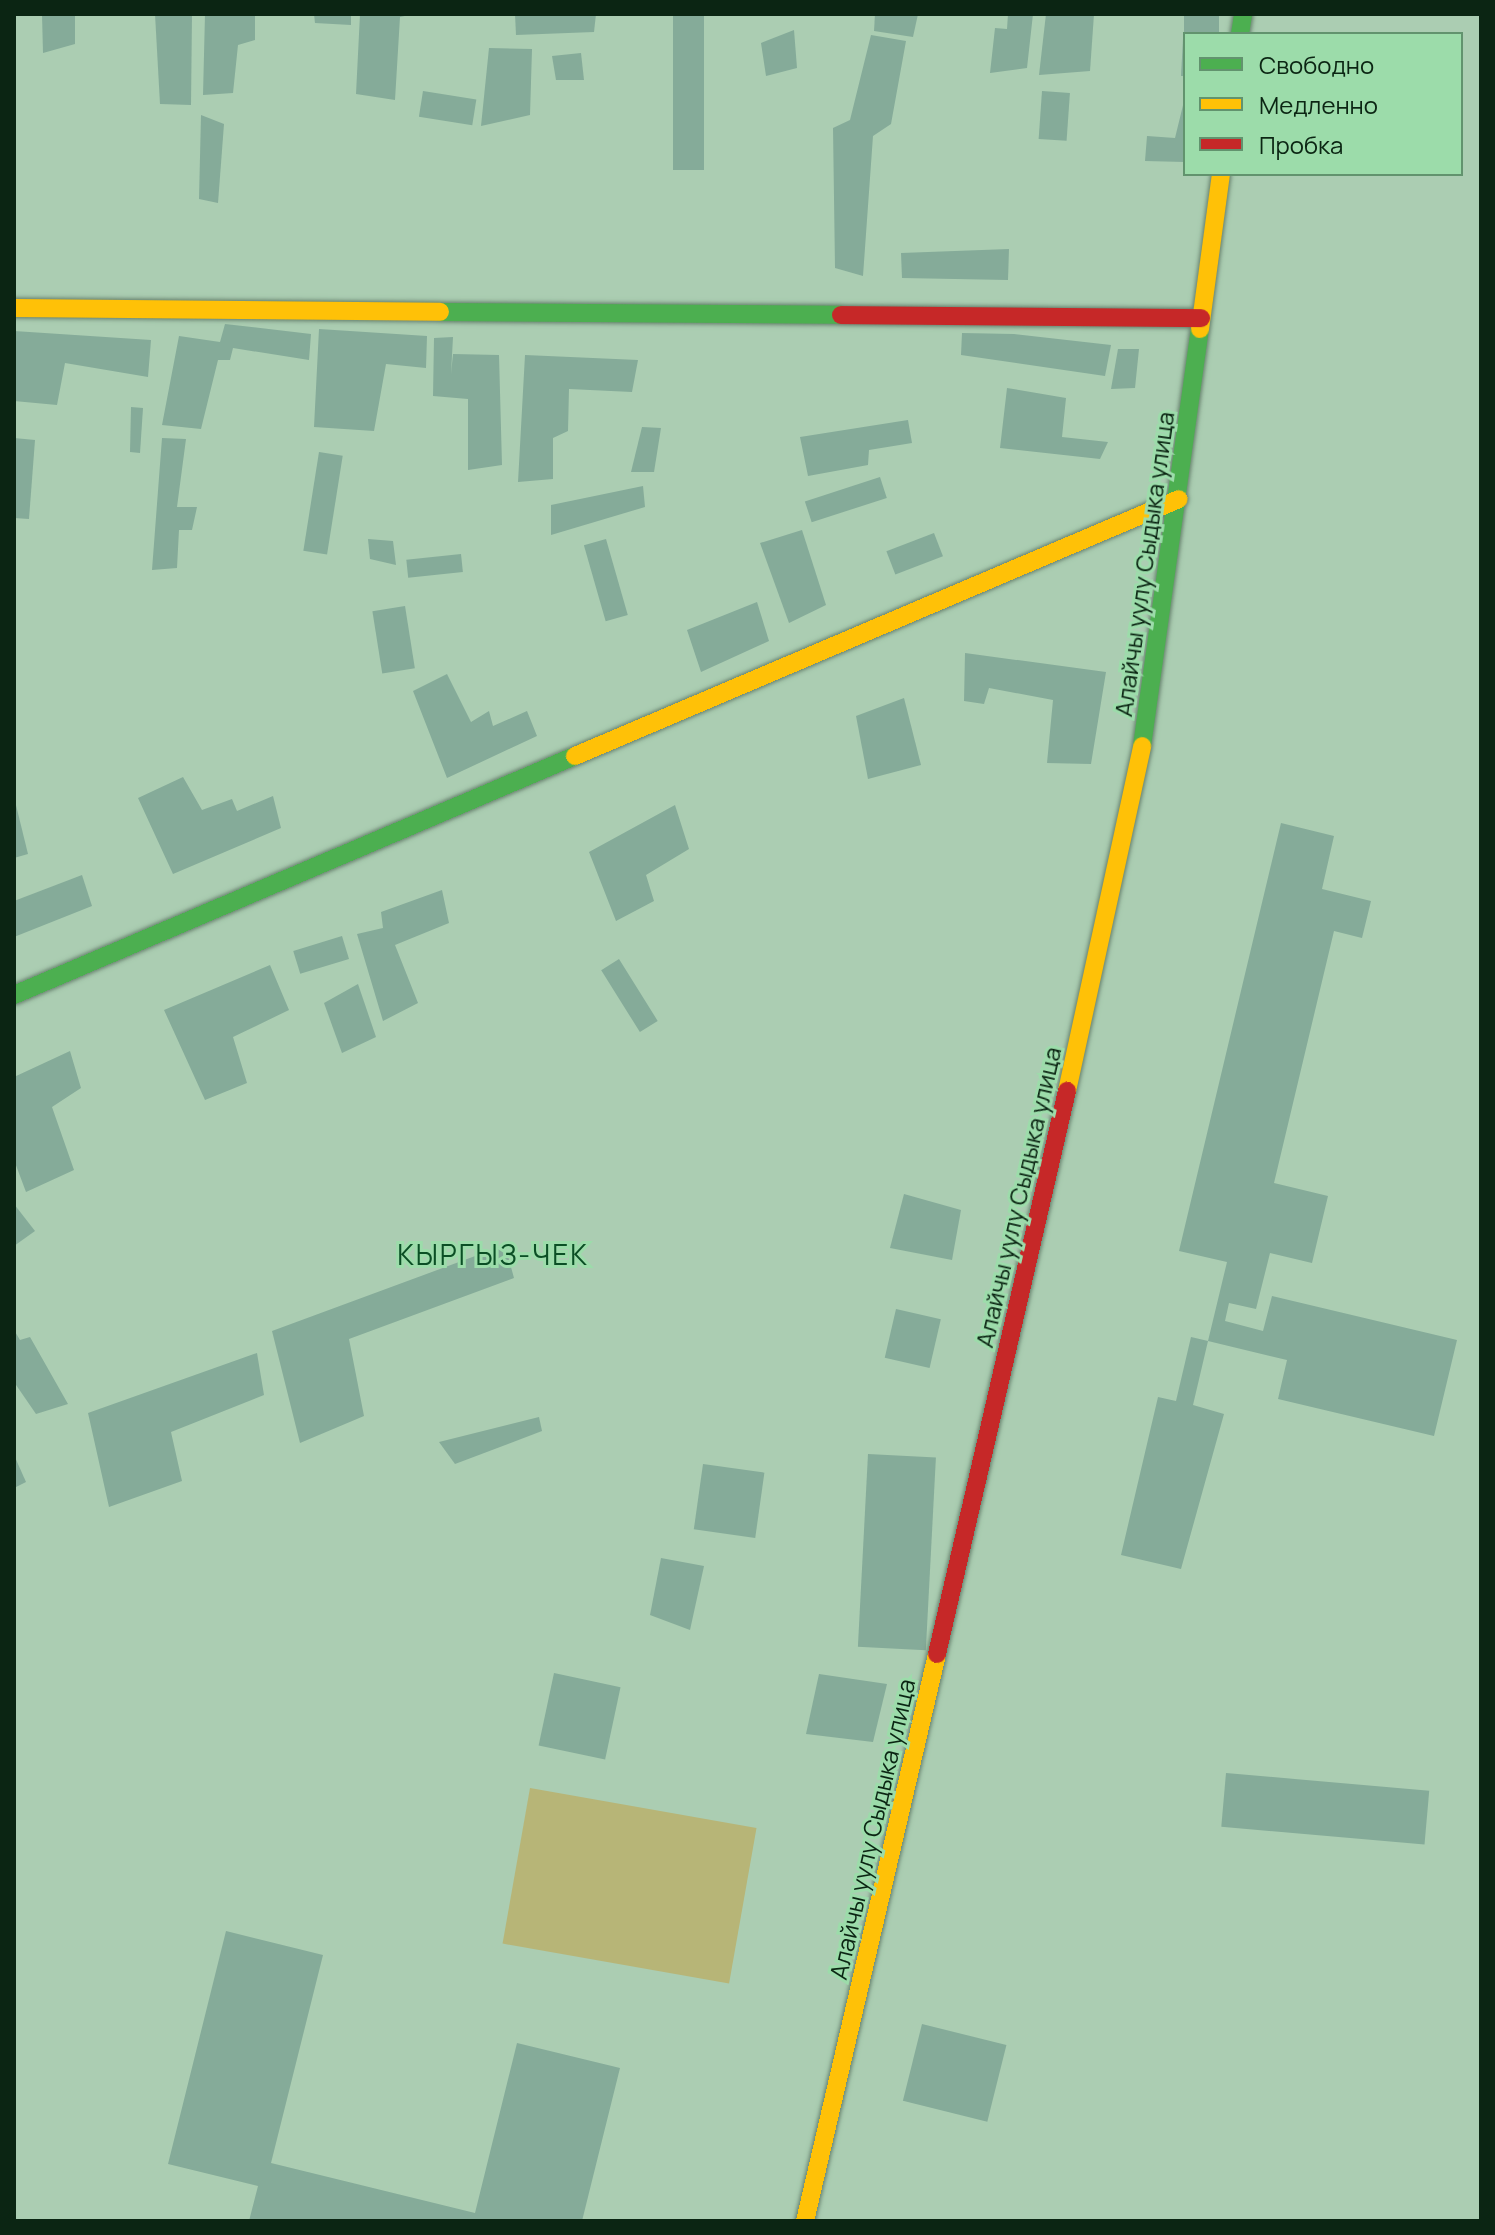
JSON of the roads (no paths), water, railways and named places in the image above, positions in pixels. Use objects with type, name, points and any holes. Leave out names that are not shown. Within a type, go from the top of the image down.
[{"type":"street","name":"Алайчы уулу Сыдыка улица","points":[[805,2221],[1135,800],[1179,499],[1221,176]]},
{"type":"street","points":[[14,308],[1201,318]]},
{"type":"street","points":[[14,995],[1179,499]]},
{"type":"district","name":"КЫРГЫЗ-ЧЕК","points":[[493,1254]]}]
